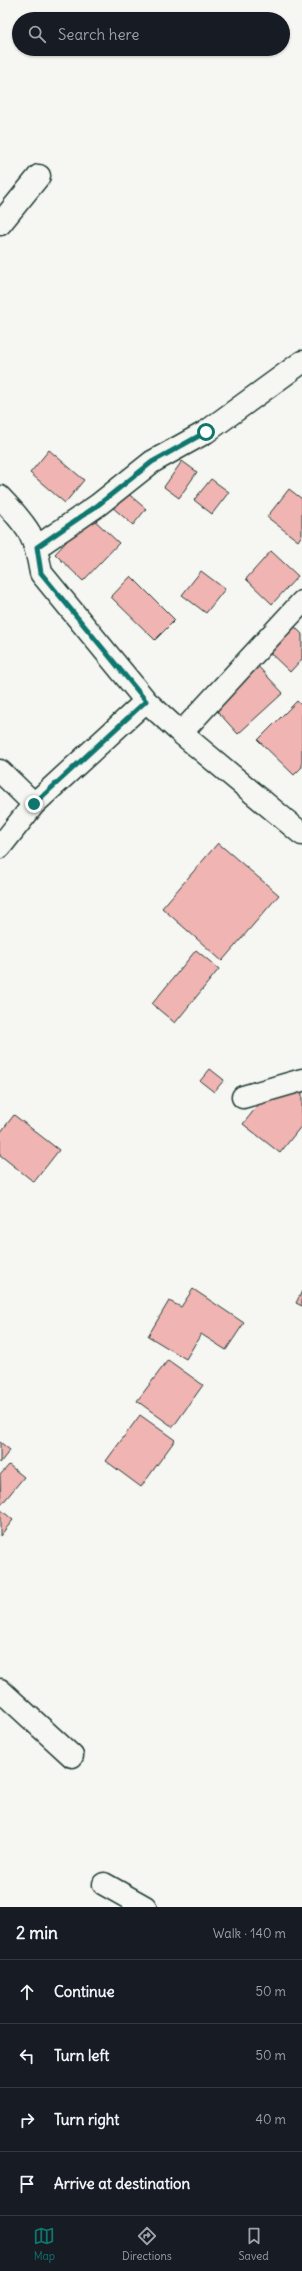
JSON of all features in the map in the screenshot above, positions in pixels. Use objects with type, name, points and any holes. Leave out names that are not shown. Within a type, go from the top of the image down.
[{"type":"street","points":[[0,224],[39,176]]},
{"type":"street","points":[[37,547],[98,505],[152,462],[206,432],[302,362]]},
{"type":"street","points":[[0,497],[29,529],[37,547],[41,573],[146,701],[181,733],[302,834]]},
{"type":"street","points":[[181,733],[302,602]]},
{"type":"street","points":[[0,847],[34,804],[146,701]]},
{"type":"street","points":[[0,771],[34,804]]},
{"type":"street","points":[[243,1097],[302,1080]]},
{"type":"street","points":[[0,1690],[72,1756]]},
{"type":"street","points":[[104,1884],[145,1907]]},
{"type":"building","points":[[49,450],[84,480],[65,503],[30,473]]},
{"type":"building","points":[[182,461],[197,472],[179,498],[164,487]]},
{"type":"building","points":[[211,479],[229,492],[212,514],[194,500]]},
{"type":"building","points":[[289,489],[302,499],[302,535],[298,541],[267,517]]},
{"type":"building","points":[[125,491],[146,509],[133,525],[112,507]]},
{"type":"building","points":[[90,516],[119,543],[83,581],[55,554]]},
{"type":"building","points":[[271,551],[298,576],[272,604],[246,579]]},
{"type":"building","points":[[201,571],[225,589],[206,613],[182,595]]},
{"type":"building","points":[[131,576],[175,620],[155,640],[111,597]]},
{"type":"building","points":[[289,621],[302,634],[302,659],[290,672],[264,647]]},
{"type":"building","points":[[254,662],[283,693],[238,734],[209,702]]},
{"type":"building","points":[[297,701],[302,706],[302,767],[294,775],[258,740]]},
{"type":"building","points":[[218,843],[279,895],[222,961],[162,908]]},
{"type":"building","points":[[196,950],[219,969],[175,1023],[152,1004]]},
{"type":"building","points":[[210,1069],[224,1080],[214,1092],[200,1081]]},
{"type":"building","points":[[282,1075],[302,1090],[302,1125],[280,1153],[243,1124]]},
{"type":"building","points":[[14,1115],[59,1150],[34,1182],[0,1155],[0,1133]]},
{"type":"building","points":[[193,1289],[244,1323],[226,1350],[201,1334],[186,1359],[148,1336],[169,1301],[181,1307]]},
{"type":"building","points":[[302,1291],[302,1306],[296,1303]]},
{"type":"building","points":[[168,1360],[203,1385],[173,1427],[137,1401]]},
{"type":"building","points":[[140,1415],[175,1440],[141,1487],[106,1461]]},
{"type":"building","points":[[0,1442],[10,1450],[0,1463]]},
{"type":"building","points":[[9,1465],[24,1477],[1,1505],[0,1475]]},
{"type":"building","points":[[0,1509],[13,1520],[0,1536]]},
{"type":"route","points":[[34,804],[146,701],[41,573],[37,547],[98,505],[152,462],[206,432]]}]
